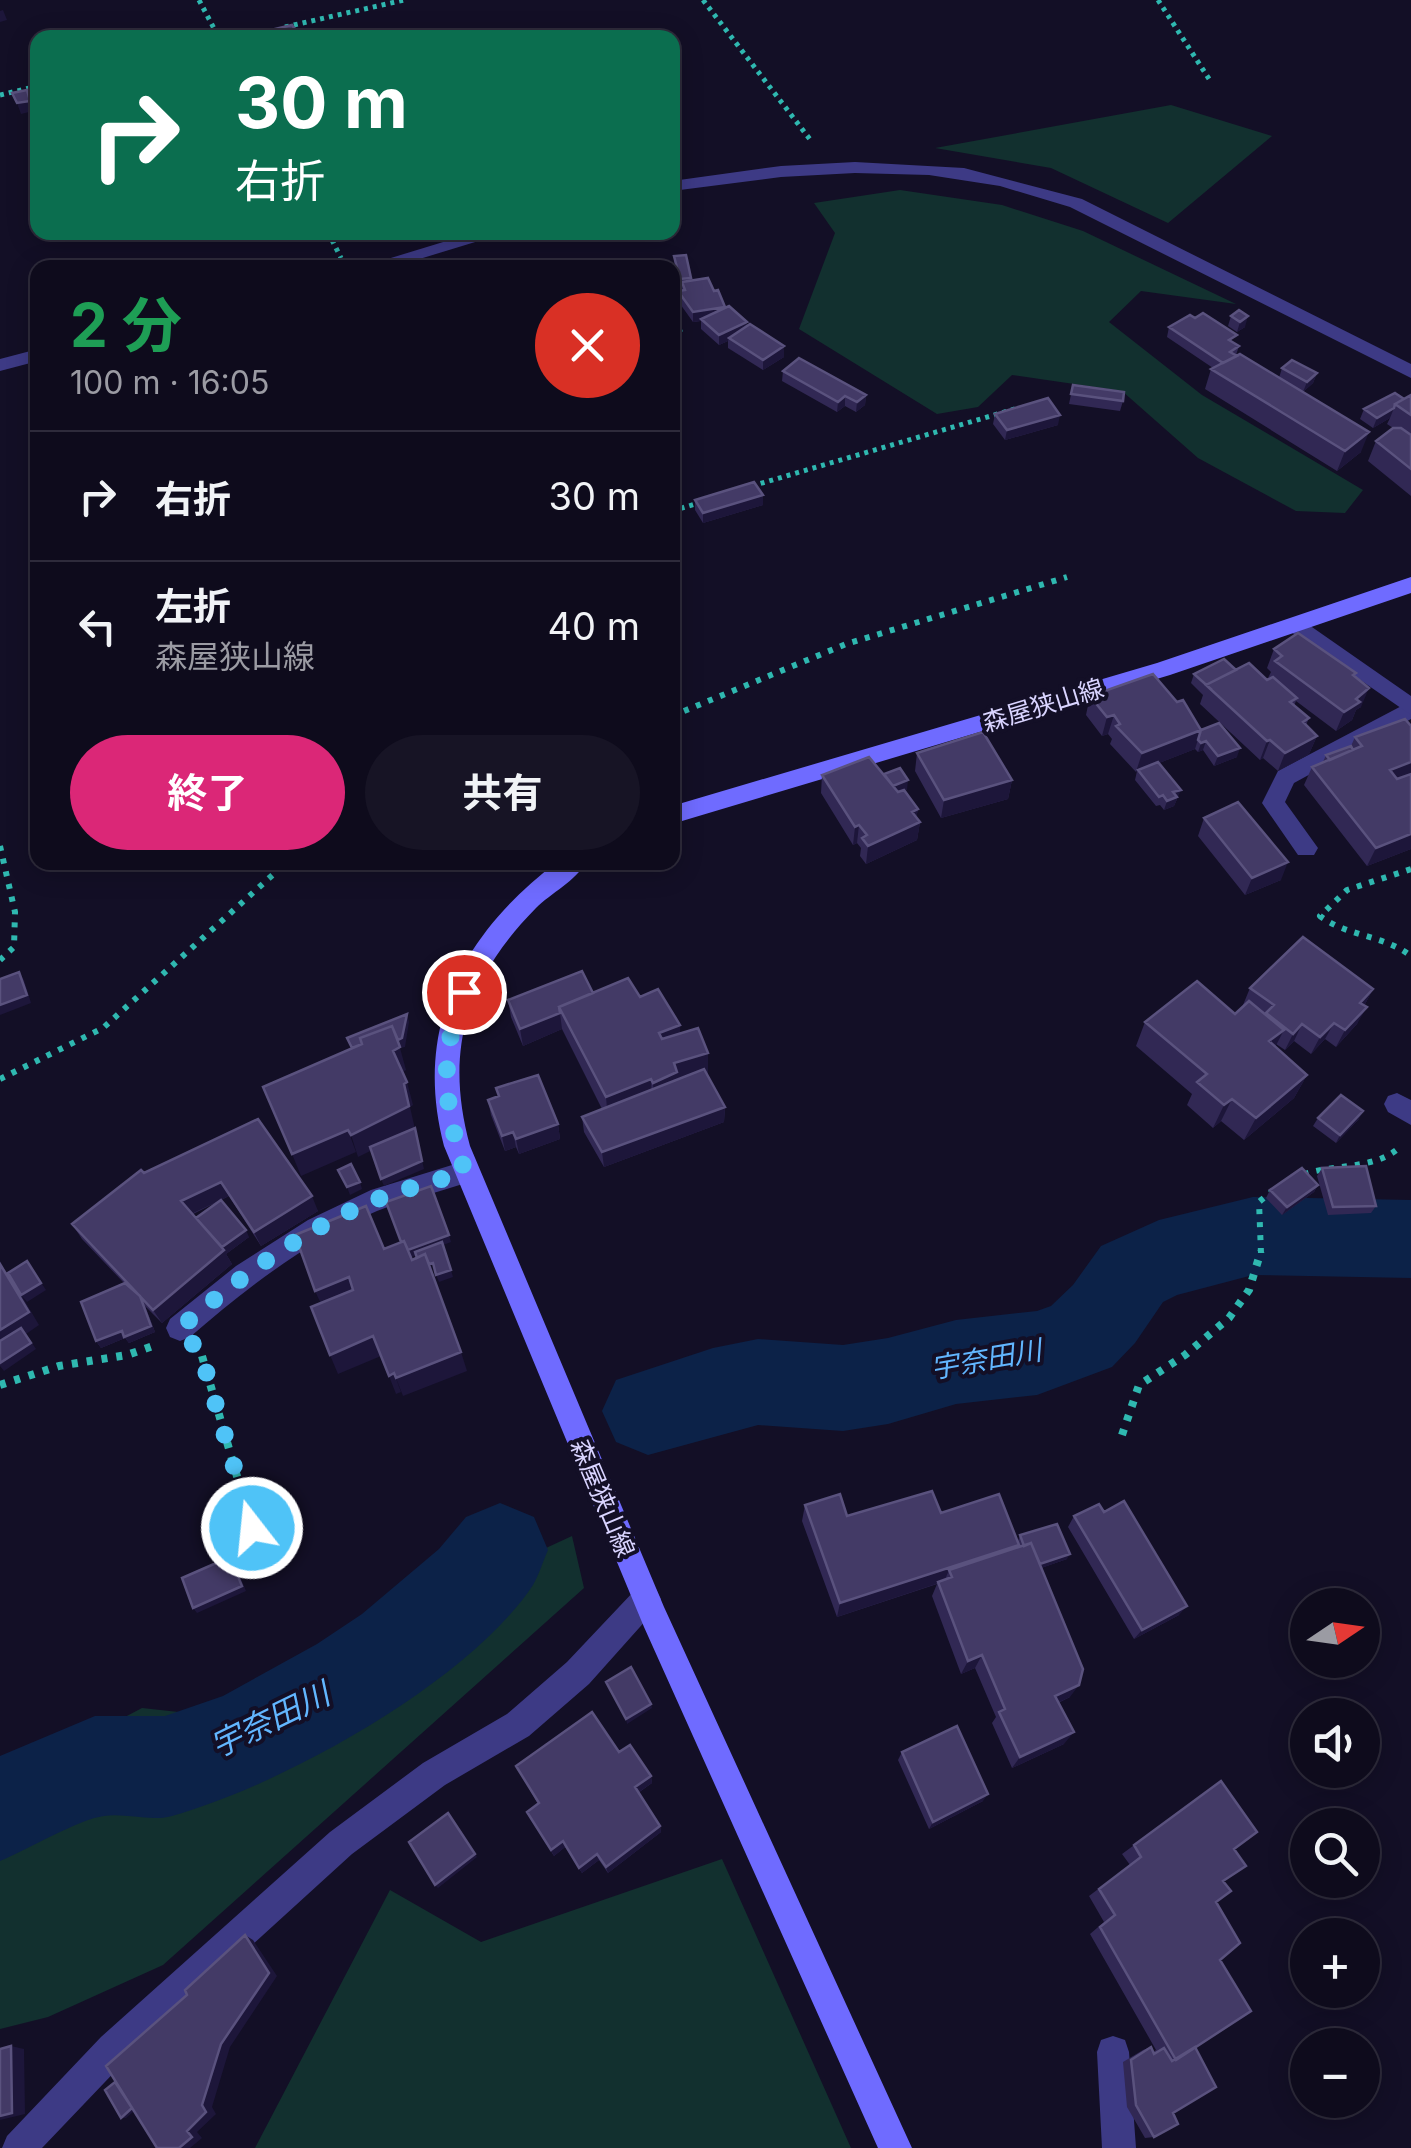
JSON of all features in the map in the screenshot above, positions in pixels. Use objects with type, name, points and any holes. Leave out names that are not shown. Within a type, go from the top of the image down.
[{"type":"main road","name":"森屋狭山線","points":[[680,813],[1299,626],[1411,585]]},
{"type":"main road","name":"森屋狭山線","points":[[566,870],[508,922],[483,956],[450,1028],[445,1063],[453,1133],[465,1172],[646,1599],[895,2148]]},
{"type":"street","points":[[680,185],[726,177],[911,168],[968,174],[1076,203],[1411,372]]},
{"type":"street","points":[[396,260],[470,240]]},
{"type":"street","points":[[0,365],[30,357]]},
{"type":"street","points":[[1299,626],[1411,708],[1286,777],[1273,804],[1306,848]]},
{"type":"street","points":[[180,1328],[239,1279],[331,1220],[372,1202],[465,1172]]},
{"type":"street","points":[[19,2148],[113,2049],[341,1843],[434,1774],[518,1725],[578,1673],[646,1599]]},
{"type":"street","points":[[1113,2052],[1119,2148]]},
{"type":"path","points":[[198,0],[215,30]]},
{"type":"path","points":[[275,30],[404,0]]},
{"type":"path","points":[[703,0],[834,171]]},
{"type":"path","points":[[1158,0],[1212,82]]},
{"type":"path","points":[[0,95],[30,88]]},
{"type":"path","points":[[747,488],[1023,406]]},
{"type":"path","points":[[680,508],[710,499]]},
{"type":"path","points":[[680,713],[846,644],[1068,577]]},
{"type":"path","points":[[0,846],[15,912],[14,947],[0,960]]},
{"type":"path","points":[[1411,869],[1347,890],[1320,916],[1334,930],[1380,939],[1403,948],[1411,956]]},
{"type":"path","points":[[0,1079],[103,1028],[278,870]]},
{"type":"path","points":[[1122,1435],[1139,1384],[1185,1355],[1230,1318],[1249,1290],[1261,1254],[1259,1202],[1276,1184],[1296,1173],[1390,1157],[1411,1136]]},
{"type":"path","points":[[0,1385],[59,1366],[127,1355],[168,1339],[180,1328],[201,1354],[252,1528]]},
{"type":"green space","points":[[1171,105],[1272,136],[1168,223],[1051,168],[935,148]]},
{"type":"green space","points":[[900,190],[1002,205],[1083,231],[1236,304],[1141,291],[1109,322],[1202,395],[1363,490],[1345,513],[1296,511],[1198,458],[1122,391],[1012,375],[978,407],[937,414],[799,329],[835,233],[814,203]]},
{"type":"green space","points":[[572,1536],[584,1588],[163,1965],[48,2017],[0,2029],[0,1783],[142,1708],[206,1715],[304,1700],[470,1583]]},
{"type":"green space","points":[[722,1859],[851,2148],[255,2148],[390,1890],[481,1942]]},
{"type":"building","points":[[292,25],[296,30],[271,30]]},
{"type":"building","points":[[27,90],[30,101],[17,103],[12,93]]},
{"type":"building","points":[[686,255],[691,278],[680,279],[680,260],[674,256]]},
{"type":"building","points":[[708,278],[725,307],[693,312],[680,294],[685,290],[682,282]]},
{"type":"building","points":[[729,306],[747,322],[719,335],[701,319]]},
{"type":"building","points":[[1239,310],[1248,316],[1240,322],[1231,316]]},
{"type":"building","points":[[1203,313],[1237,335],[1229,340],[1239,346],[1230,352],[1237,356],[1223,363],[1169,327],[1190,315],[1195,318]]},
{"type":"building","points":[[750,324],[784,346],[763,360],[729,338]]},
{"type":"building","points":[[1240,354],[1369,432],[1345,451],[1211,369]]},
{"type":"building","points":[[799,358],[866,395],[857,402],[845,396],[838,402],[783,371]]},
{"type":"building","points":[[1292,360],[1317,373],[1307,382],[1282,368]]},
{"type":"building","points":[[1073,385],[1124,392],[1123,401],[1071,394]]},
{"type":"building","points":[[1395,393],[1404,399],[1377,418],[1364,409]]},
{"type":"building","points":[[1411,395],[1411,415],[1395,404]]},
{"type":"building","points":[[1048,398],[1060,415],[1007,430],[995,414]]},
{"type":"building","points":[[1393,428],[1411,435],[1411,469],[1376,441]]},
{"type":"building","points":[[754,482],[763,495],[703,513],[695,500]]},
{"type":"building","points":[[1298,633],[1356,673],[1353,675],[1369,688],[1356,699],[1360,702],[1344,712],[1275,661],[1282,656],[1274,649]]},
{"type":"building","points":[[1224,659],[1236,670],[1206,685],[1194,674]]},
{"type":"building","points":[[1249,663],[1267,680],[1273,677],[1297,698],[1290,702],[1309,718],[1303,722],[1317,736],[1285,753],[1206,685]]},
{"type":"building","points":[[1153,674],[1177,702],[1183,700],[1201,730],[1142,753],[1116,726],[1120,724],[1114,715],[1107,717],[1090,696]]},
{"type":"building","points":[[1405,719],[1411,726],[1411,762],[1390,770],[1397,779],[1411,774],[1411,834],[1376,848],[1312,767],[1362,746],[1355,737]]},
{"type":"building","points":[[1219,723],[1240,748],[1218,756],[1206,741],[1198,740],[1201,730]]},
{"type":"building","points":[[983,732],[1012,780],[944,800],[917,753]]},
{"type":"building","points":[[1351,746],[1353,750],[1330,760],[1326,755]]},
{"type":"building","points":[[869,757],[898,792],[904,790],[918,809],[912,812],[920,822],[868,846],[862,838],[867,835],[859,825],[855,827],[822,775]]},
{"type":"building","points":[[1158,762],[1181,790],[1173,792],[1177,797],[1167,801],[1163,795],[1159,797],[1138,770]]},
{"type":"building","points":[[900,768],[908,780],[893,786],[884,774]]},
{"type":"building","points":[[1238,802],[1288,862],[1252,878],[1204,818]]},
{"type":"building","points":[[1303,937],[1373,989],[1360,1003],[1367,1007],[1345,1030],[1334,1023],[1320,1037],[1302,1024],[1293,1034],[1266,1013],[1274,1005],[1250,988]]},
{"type":"building","points":[[582,971],[593,993],[559,1007],[560,1013],[520,1029],[508,1000]]},
{"type":"building","points":[[19,972],[27,995],[0,1005],[0,979]]},
{"type":"building","points":[[628,978],[640,997],[658,989],[680,1025],[659,1033],[662,1039],[698,1028],[708,1053],[674,1063],[677,1072],[653,1083],[651,1079],[606,1097],[559,1007]]},
{"type":"building","points":[[1197,981],[1235,1014],[1249,1001],[1284,1030],[1269,1041],[1307,1075],[1256,1118],[1232,1099],[1224,1105],[1197,1082],[1207,1074],[1145,1022]]},
{"type":"building","points":[[407,1014],[402,1038],[398,1040],[392,1026],[360,1038],[362,1044],[352,1048],[347,1038]]},
{"type":"building","points":[[392,1026],[400,1047],[393,1051],[407,1082],[404,1084],[409,1106],[351,1135],[348,1130],[292,1154],[263,1087],[362,1044],[360,1038]]},
{"type":"building","points":[[704,1069],[725,1107],[602,1152],[582,1117]]},
{"type":"building","points":[[538,1075],[558,1124],[516,1139],[513,1132],[502,1136],[488,1100],[499,1096],[496,1088]]},
{"type":"building","points":[[1341,1095],[1363,1111],[1340,1135],[1318,1118]]},
{"type":"building","points":[[258,1119],[312,1196],[254,1232],[221,1182],[181,1201],[224,1250],[153,1310],[72,1224],[141,1170],[144,1173]]},
{"type":"building","points":[[415,1128],[422,1161],[381,1179],[370,1147]]},
{"type":"building","points":[[351,1164],[360,1182],[347,1187],[338,1170]]},
{"type":"building","points":[[1366,1166],[1376,1206],[1333,1207],[1322,1168]]},
{"type":"building","points":[[1302,1168],[1318,1185],[1287,1207],[1270,1190]]},
{"type":"building","points":[[431,1186],[449,1235],[408,1250],[401,1242],[386,1202]]},
{"type":"building","points":[[221,1200],[246,1230],[222,1247],[196,1218]]},
{"type":"building","points":[[366,1206],[384,1249],[404,1241],[412,1260],[425,1254],[461,1352],[396,1378],[394,1373],[389,1376],[373,1336],[330,1355],[311,1307],[353,1290],[349,1277],[315,1291],[295,1235]]},
{"type":"building","points":[[442,1242],[451,1270],[436,1275],[425,1254],[417,1258],[415,1252]]},
{"type":"building","points":[[27,1261],[41,1283],[21,1295],[8,1273]]},
{"type":"building","points":[[0,1264],[29,1312],[0,1330]]},
{"type":"building","points":[[125,1283],[140,1296],[151,1326],[124,1337],[122,1331],[96,1341],[81,1302]]},
{"type":"building","points":[[21,1328],[31,1343],[0,1363],[0,1341]]},
{"type":"building","points":[[932,1491],[941,1513],[999,1494],[1019,1545],[840,1603],[805,1505],[840,1494],[847,1516]]},
{"type":"building","points":[[1124,1501],[1187,1606],[1142,1630],[1074,1516],[1099,1504],[1104,1512]]},
{"type":"building","points":[[1057,1524],[1070,1554],[1040,1564],[1031,1543],[1024,1546],[1020,1535]]},
{"type":"building","points":[[1031,1543],[1083,1669],[1079,1685],[1055,1696],[1074,1732],[1020,1757],[999,1712],[1005,1709],[982,1655],[968,1661],[938,1582],[952,1577],[949,1570]]},
{"type":"building","points":[[230,1557],[242,1586],[193,1608],[182,1578]]},
{"type":"building","points":[[631,1667],[651,1704],[626,1719],[606,1682]]},
{"type":"building","points":[[592,1712],[619,1752],[630,1745],[651,1776],[635,1787],[660,1826],[606,1867],[597,1854],[579,1868],[563,1841],[551,1850],[527,1812],[539,1803],[516,1766]]},
{"type":"building","points":[[957,1726],[988,1794],[933,1822],[902,1752]]},
{"type":"building","points":[[1221,1781],[1257,1832],[1234,1849],[1246,1866],[1223,1881],[1231,1891],[1216,1902],[1240,1943],[1220,1960],[1251,2011],[1176,2060],[1100,1927],[1115,1915],[1099,1889],[1141,1857],[1134,1845]]},
{"type":"building","points":[[448,1813],[475,1854],[435,1885],[409,1842]]},
{"type":"building","points":[[245,1935],[269,1973],[221,2044],[202,2105],[206,2112],[187,2131],[192,2137],[179,2148],[157,2148],[106,2066],[187,1995],[185,1990]]},
{"type":"building","points":[[11,2046],[12,2113],[0,2116],[0,2049]]},
{"type":"building","points":[[1151,2047],[1154,2054],[1164,2048],[1172,2061],[1195,2047],[1216,2087],[1173,2113],[1178,2124],[1154,2137],[1136,2105],[1131,2060]]},
{"type":"building","points":[[115,2082],[132,2108],[121,2118],[105,2090]]},
{"type":"waterway","name":"宇奈田川","points":[[648,1411],[758,1382],[843,1388],[888,1381],[956,1362],[1037,1353],[1080,1338],[1104,1314],[1132,1274],[1159,1260],[1253,1236],[1411,1239]]},
{"type":"waterway","name":"宇奈田川","points":[[0,1810],[95,1767],[173,1765],[214,1751],[305,1707],[352,1679],[437,1616],[473,1583],[500,1550]]},
{"type":"route","points":[[252,1528],[201,1354],[180,1328],[239,1279],[331,1220],[372,1202],[465,1172],[446,1095],[445,1063],[450,1028],[464,992]]}]
